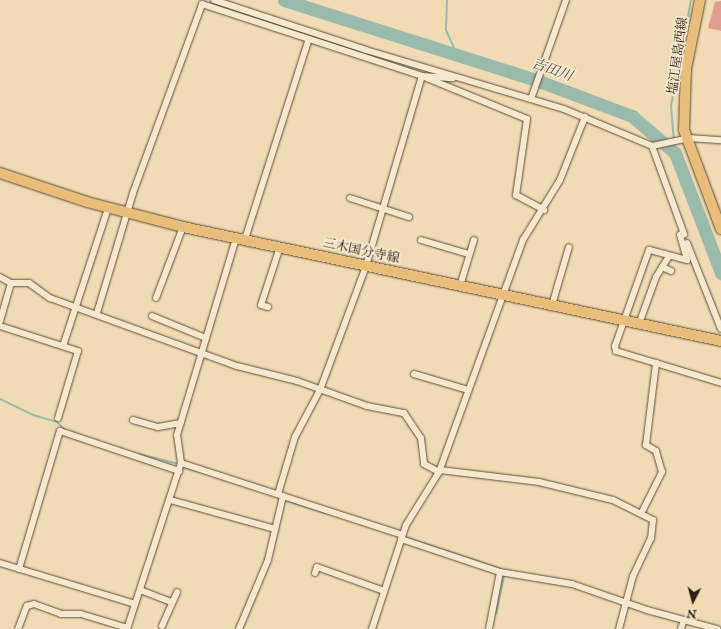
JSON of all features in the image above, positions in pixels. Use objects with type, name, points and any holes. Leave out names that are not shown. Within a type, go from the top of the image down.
[{"type":"main road","name":"塩江屋島西線","points":[[700,0],[685,83],[683,139],[721,229]]},
{"type":"main road","name":"三木国分寺線","points":[[0,173],[108,208],[183,227],[721,342]]},
{"type":"street","points":[[214,0],[366,50],[532,96],[654,145],[683,139],[721,140]]},
{"type":"street","points":[[532,96],[566,0]]},
{"type":"street","points":[[97,313],[127,213],[202,4],[308,42],[422,76],[527,119],[516,195],[544,210]]},
{"type":"street","points":[[18,629],[27,606],[34,604],[61,614],[81,614],[127,629],[179,471],[181,463],[177,444],[181,422],[206,338],[308,42]]},
{"type":"street","points":[[422,76],[468,79]]},
{"type":"street","points":[[239,629],[268,560],[295,437],[320,390],[366,266],[422,76]]},
{"type":"street","points":[[372,629],[401,537],[439,471],[524,240],[544,210],[560,180],[585,117]]},
{"type":"street","points":[[654,145],[683,232],[721,328]]},
{"type":"street","points":[[350,198],[409,217]]},
{"type":"street","points":[[63,346],[108,208]]},
{"type":"street","points":[[156,298],[183,227]]},
{"type":"street","points":[[683,232],[680,235],[687,260],[649,250],[622,320],[616,351],[721,383]]},
{"type":"street","points":[[420,240],[468,254]]},
{"type":"street","points":[[460,286],[468,254],[474,240]]},
{"type":"street","points":[[552,305],[569,246]]},
{"type":"street","points":[[268,307],[261,305],[280,247]]},
{"type":"street","points":[[639,324],[662,267],[670,256]]},
{"type":"street","points":[[662,267],[672,271]]},
{"type":"street","points":[[0,277],[11,283],[29,283],[50,298],[97,313],[202,352],[367,406],[404,413],[421,438],[424,464],[439,471],[538,482],[613,500],[642,512],[654,527],[633,576],[619,629]]},
{"type":"street","points":[[0,321],[11,283]]},
{"type":"street","points":[[152,316],[206,338]]},
{"type":"street","points":[[0,326],[78,351],[58,418]]},
{"type":"street","points":[[642,512],[662,472],[656,451],[646,445],[656,364]]},
{"type":"street","points":[[414,374],[468,390]]},
{"type":"street","points":[[133,420],[158,426],[181,422]]},
{"type":"street","points":[[19,569],[60,432],[179,471]]},
{"type":"street","points":[[181,463],[500,572],[550,578],[626,603],[717,629]]},
{"type":"street","points":[[170,500],[275,529]]},
{"type":"street","points":[[0,563],[135,604]]},
{"type":"street","points":[[315,573],[317,567],[384,591]]},
{"type":"street","points":[[490,629],[500,572]]},
{"type":"street","points":[[140,590],[172,602]]},
{"type":"street","points":[[162,626],[177,592]]},
{"type":"street","points":[[681,629],[684,620]]},
{"type":"building","points":[[721,1],[721,31],[708,28],[715,2]]},
{"type":"waterway","name":"吉田川","points":[[284,0],[536,80],[632,116],[675,153],[721,273]]},
{"type":"waterway","points":[[447,0],[446,30],[458,57]]},
{"type":"waterway","points":[[675,153],[671,106],[691,0]]},
{"type":"waterway","points":[[0,399],[33,415],[57,422],[65,430]]},
{"type":"waterway","points":[[139,454],[176,463]]},
{"type":"waterway","points":[[184,467],[219,478]]},
{"type":"waterway","points":[[288,501],[325,513]]},
{"type":"waterway","points":[[405,537],[501,569]]},
{"type":"waterway","points":[[496,614],[504,576]]}]
